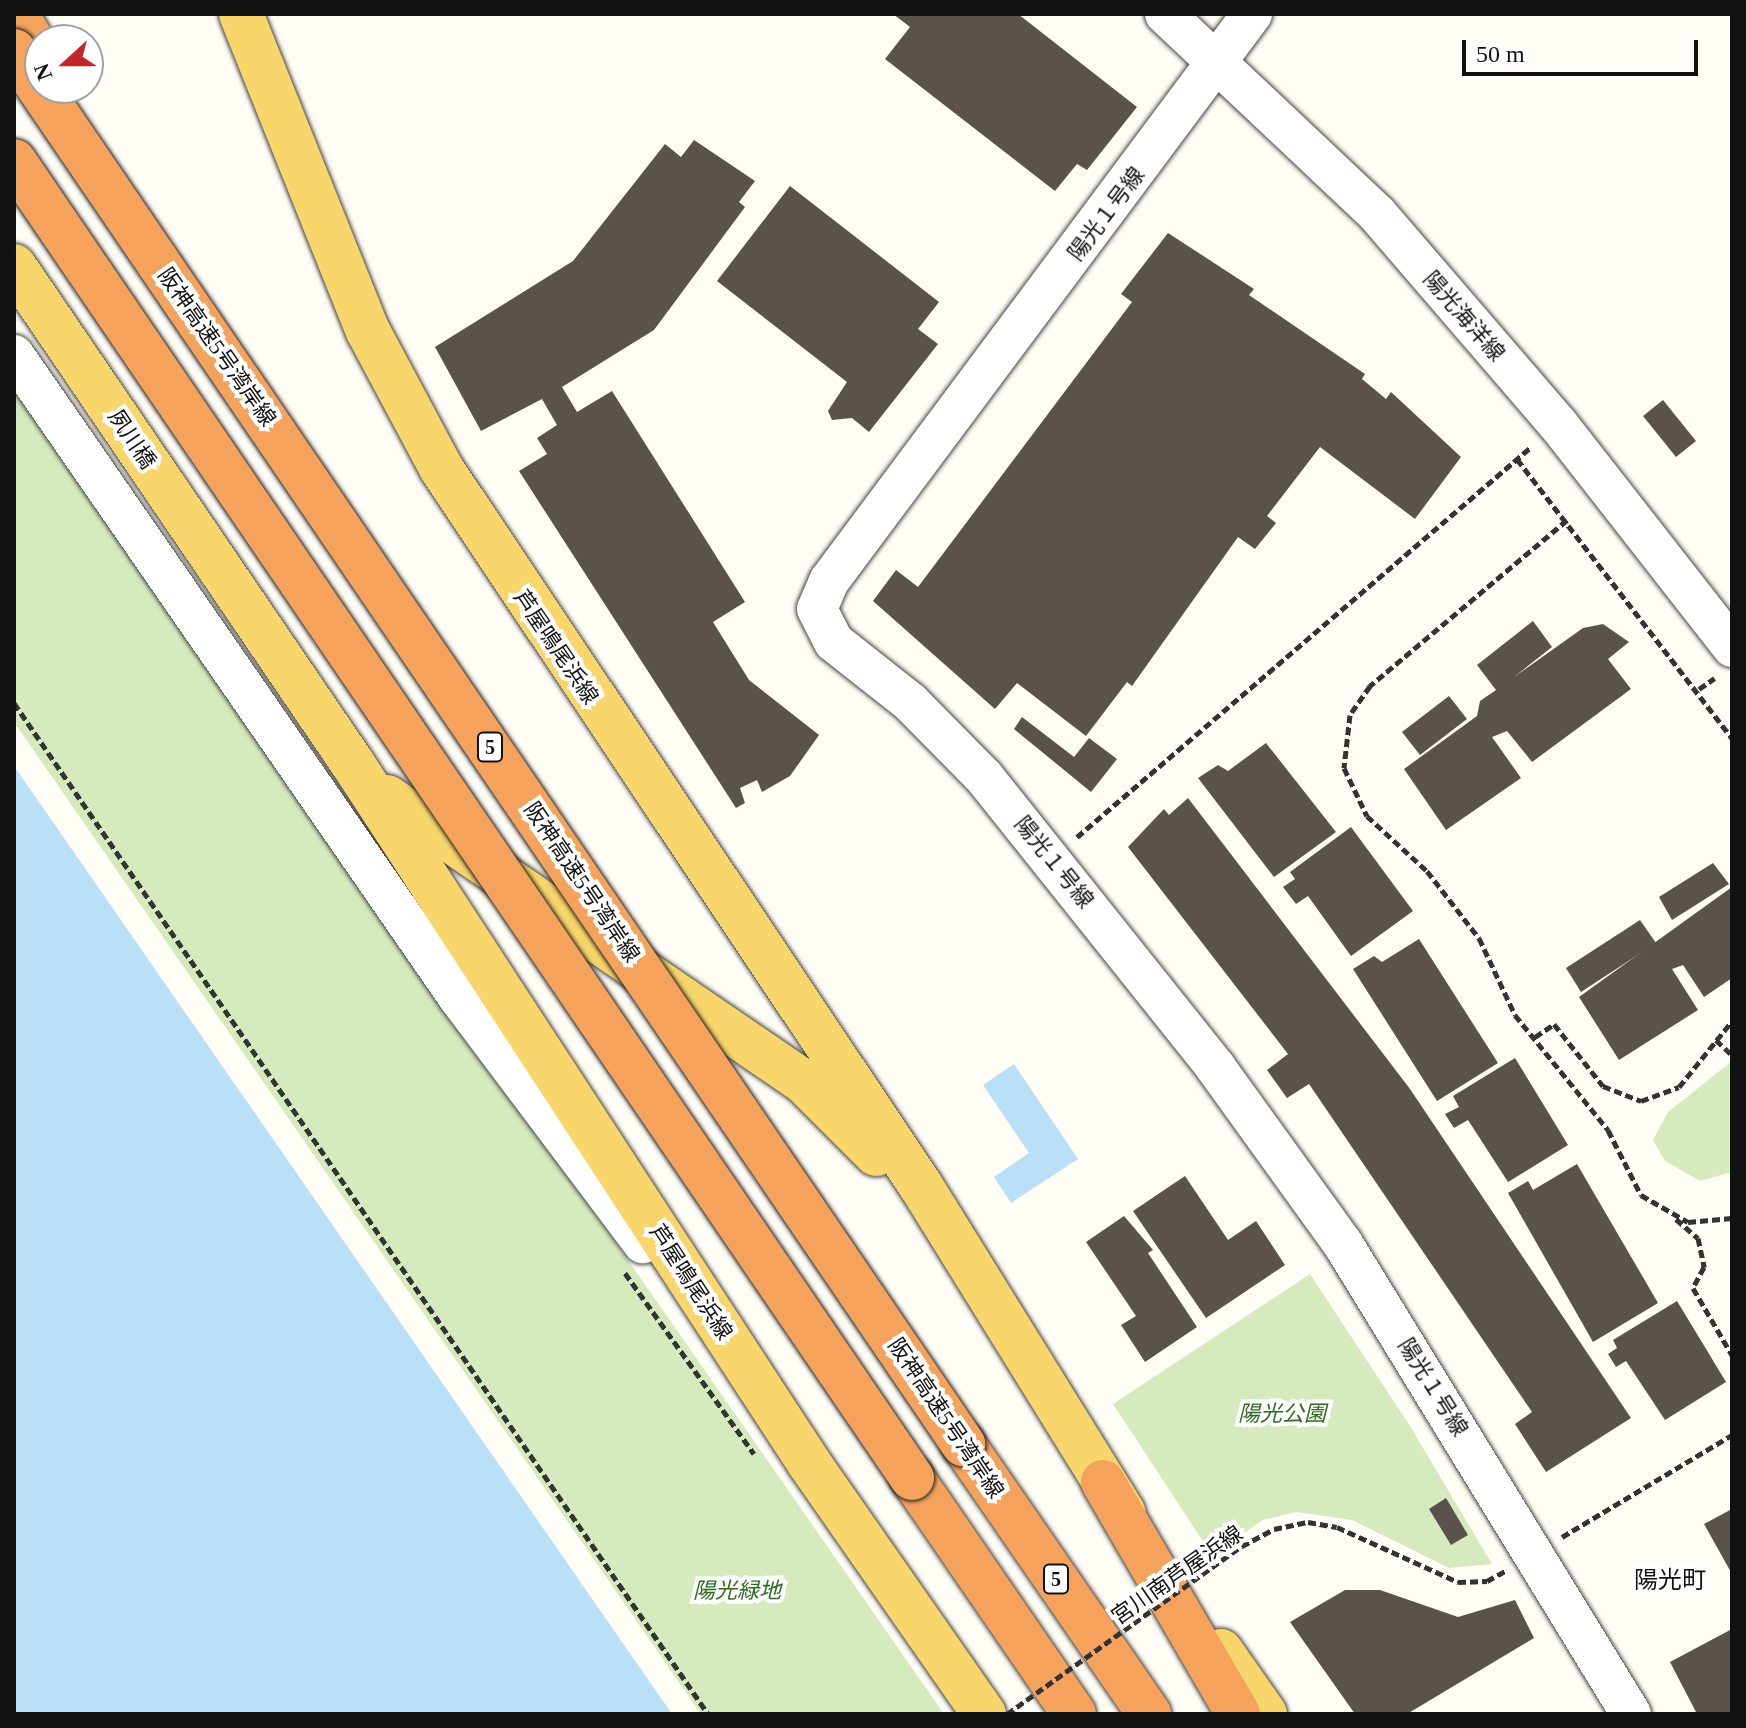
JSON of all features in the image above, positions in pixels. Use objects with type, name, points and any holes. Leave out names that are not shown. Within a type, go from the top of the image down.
[{"type":"highway","name":"阪神高速5号湾岸線","points":[[14,51],[1149,1714]]},
{"type":"highway","points":[[73,104],[245,362],[318,493]]},
{"type":"highway","points":[[14,161],[1074,1714]]},
{"type":"highway","points":[[1103,1482],[1238,1714]]},
{"type":"main road","name":"芦屋鳴尾浜線","points":[[241,14],[368,331],[441,468],[921,1186],[948,1238],[1103,1482],[1265,1714]]},
{"type":"main road","name":"夙川橋","points":[[14,266],[250,612]]},
{"type":"main road","name":"芦屋鳴尾浜線","points":[[250,612],[353,764],[809,1463],[984,1714]]},
{"type":"main road","name":"芦屋鳴尾浜線","points":[[353,764],[407,816],[804,1082],[948,1238]]},
{"type":"street","name":"陽光海洋線","points":[[1165,14],[1221,62],[1378,215],[1558,424],[1732,647]]},
{"type":"street","points":[[1221,62],[1252,14]]},
{"type":"street","name":"陽光１号線","points":[[1221,62],[829,581],[817,609],[834,642],[910,702],[1052,859],[1343,1244],[1631,1714]]},
{"type":"street","points":[[14,355],[458,997],[809,1463]]},
{"type":"path","points":[[1052,859],[1558,424]]},
{"type":"path","points":[[1517,459],[1732,738]]},
{"type":"path","points":[[1567,520],[1370,686],[1350,715],[1343,750],[1356,802],[1448,895],[1485,950],[1515,1015],[1614,1139],[1641,1195],[1698,1238],[1704,1267],[1693,1288],[1732,1355]]},
{"type":"path","points":[[14,703],[708,1714]]},
{"type":"path","points":[[1535,1037],[1554,1024],[1603,1086],[1641,1101],[1679,1087],[1732,1021]]},
{"type":"path","points":[[1716,1040],[1732,1055]]},
{"type":"path","points":[[1675,1218],[1732,1218]]},
{"type":"path","points":[[1558,1539],[1732,1435]]},
{"type":"path","name":"宮川南芦屋浜線","points":[[1007,1714],[1242,1546],[1308,1522],[1337,1527],[1458,1582],[1487,1581],[1513,1566]]},
{"type":"green space","name":"陽光緑地","points":[[14,378],[944,1714],[701,1714],[14,722]]},
{"type":"green space","points":[[1732,1061],[1732,1172],[1700,1181],[1665,1161],[1653,1140],[1668,1112]]},
{"type":"green space","name":"陽光公園","points":[[1310,1274],[1410,1426],[1492,1564],[1449,1568],[1352,1520],[1296,1512],[1263,1520],[1212,1555],[1113,1404]]},
{"type":"water","points":[[14,766],[672,1714],[14,1714]]},
{"type":"water","points":[[1014,1064],[1078,1159],[1011,1203],[994,1177],[1029,1153],[983,1085]]},
{"type":"building","points":[[893,14],[1018,14],[1137,107],[1087,170],[1077,164],[1055,191],[885,59],[910,27]]},
{"type":"building","points":[[694,140],[755,181],[739,202],[745,207],[654,330],[562,387],[577,412],[612,391],[745,602],[713,622],[749,680],[819,735],[790,776],[762,792],[757,780],[740,788],[745,803],[736,808],[519,471],[547,454],[537,438],[557,425],[542,399],[481,431],[435,347],[573,261],[665,144],[681,157]]},
{"type":"building","points":[[790,186],[939,302],[918,329],[938,344],[869,432],[852,418],[832,420],[828,411],[847,382],[717,281]]},
{"type":"building","points":[[1168,233],[1254,289],[1249,295],[1365,374],[1362,379],[1386,399],[1391,392],[1461,457],[1415,519],[1320,447],[1267,516],[1276,523],[1255,549],[1238,537],[1132,686],[1127,682],[1086,736],[1017,683],[995,709],[873,601],[896,570],[918,587],[1132,302],[1121,294]]},
{"type":"building","points":[[1663,400],[1696,441],[1676,457],[1643,416]]},
{"type":"building","points":[[1533,621],[1552,647],[1514,677],[1583,628],[1603,624],[1629,642],[1608,659],[1631,689],[1532,762],[1507,731],[1492,737],[1521,778],[1446,830],[1404,769],[1477,716],[1480,701],[1496,690],[1477,665]]},
{"type":"building","points":[[1449,696],[1467,719],[1420,755],[1402,732]]},
{"type":"building","points":[[1022,717],[1074,757],[1089,738],[1117,759],[1091,792],[1014,729]]},
{"type":"building","points":[[1266,743],[1336,832],[1274,877],[1198,778],[1218,765],[1228,771]]},
{"type":"building","points":[[1188,798],[1410,1089],[1631,1418],[1546,1472],[1515,1424],[1532,1412],[1309,1084],[1287,1098],[1267,1070],[1288,1054],[1128,847],[1164,809],[1169,815]]},
{"type":"building","points":[[1351,827],[1413,911],[1351,956],[1308,896],[1296,904],[1283,887],[1295,879],[1290,872]]},
{"type":"building","points":[[1713,863],[1729,884],[1672,920],[1659,897]]},
{"type":"building","points":[[1732,887],[1732,978],[1704,997],[1683,965],[1672,969],[1698,1010],[1619,1060],[1579,997]]},
{"type":"building","points":[[1640,920],[1656,943],[1581,992],[1566,968]]},
{"type":"building","points":[[1419,939],[1498,1063],[1437,1101],[1353,969],[1374,956],[1382,962]]},
{"type":"building","points":[[1515,1058],[1568,1145],[1508,1182],[1468,1120],[1454,1128],[1445,1114],[1459,1107],[1453,1096]]},
{"type":"building","points":[[1577,1164],[1658,1303],[1593,1342],[1508,1193],[1528,1181],[1533,1190]]},
{"type":"building","points":[[1185,1176],[1228,1240],[1256,1221],[1285,1265],[1206,1318],[1133,1211]]},
{"type":"building","points":[[1124,1216],[1153,1250],[1148,1253],[1197,1327],[1145,1362],[1121,1325],[1136,1316],[1086,1242]]},
{"type":"building","points":[[1677,1301],[1726,1382],[1665,1420],[1626,1361],[1616,1367],[1608,1354],[1617,1348],[1613,1340]]},
{"type":"building","points":[[1446,1498],[1468,1535],[1451,1545],[1429,1509]]},
{"type":"building","points":[[1732,1509],[1732,1574],[1704,1524]]},
{"type":"building","points":[[1345,1590],[1380,1590],[1458,1617],[1515,1600],[1534,1638],[1407,1714],[1355,1714],[1290,1622]]},
{"type":"building","points":[[1732,1629],[1732,1714],[1697,1714],[1670,1662]]},
{"type":"district","name":"陽光町","points":[[1670,1581]]}]
